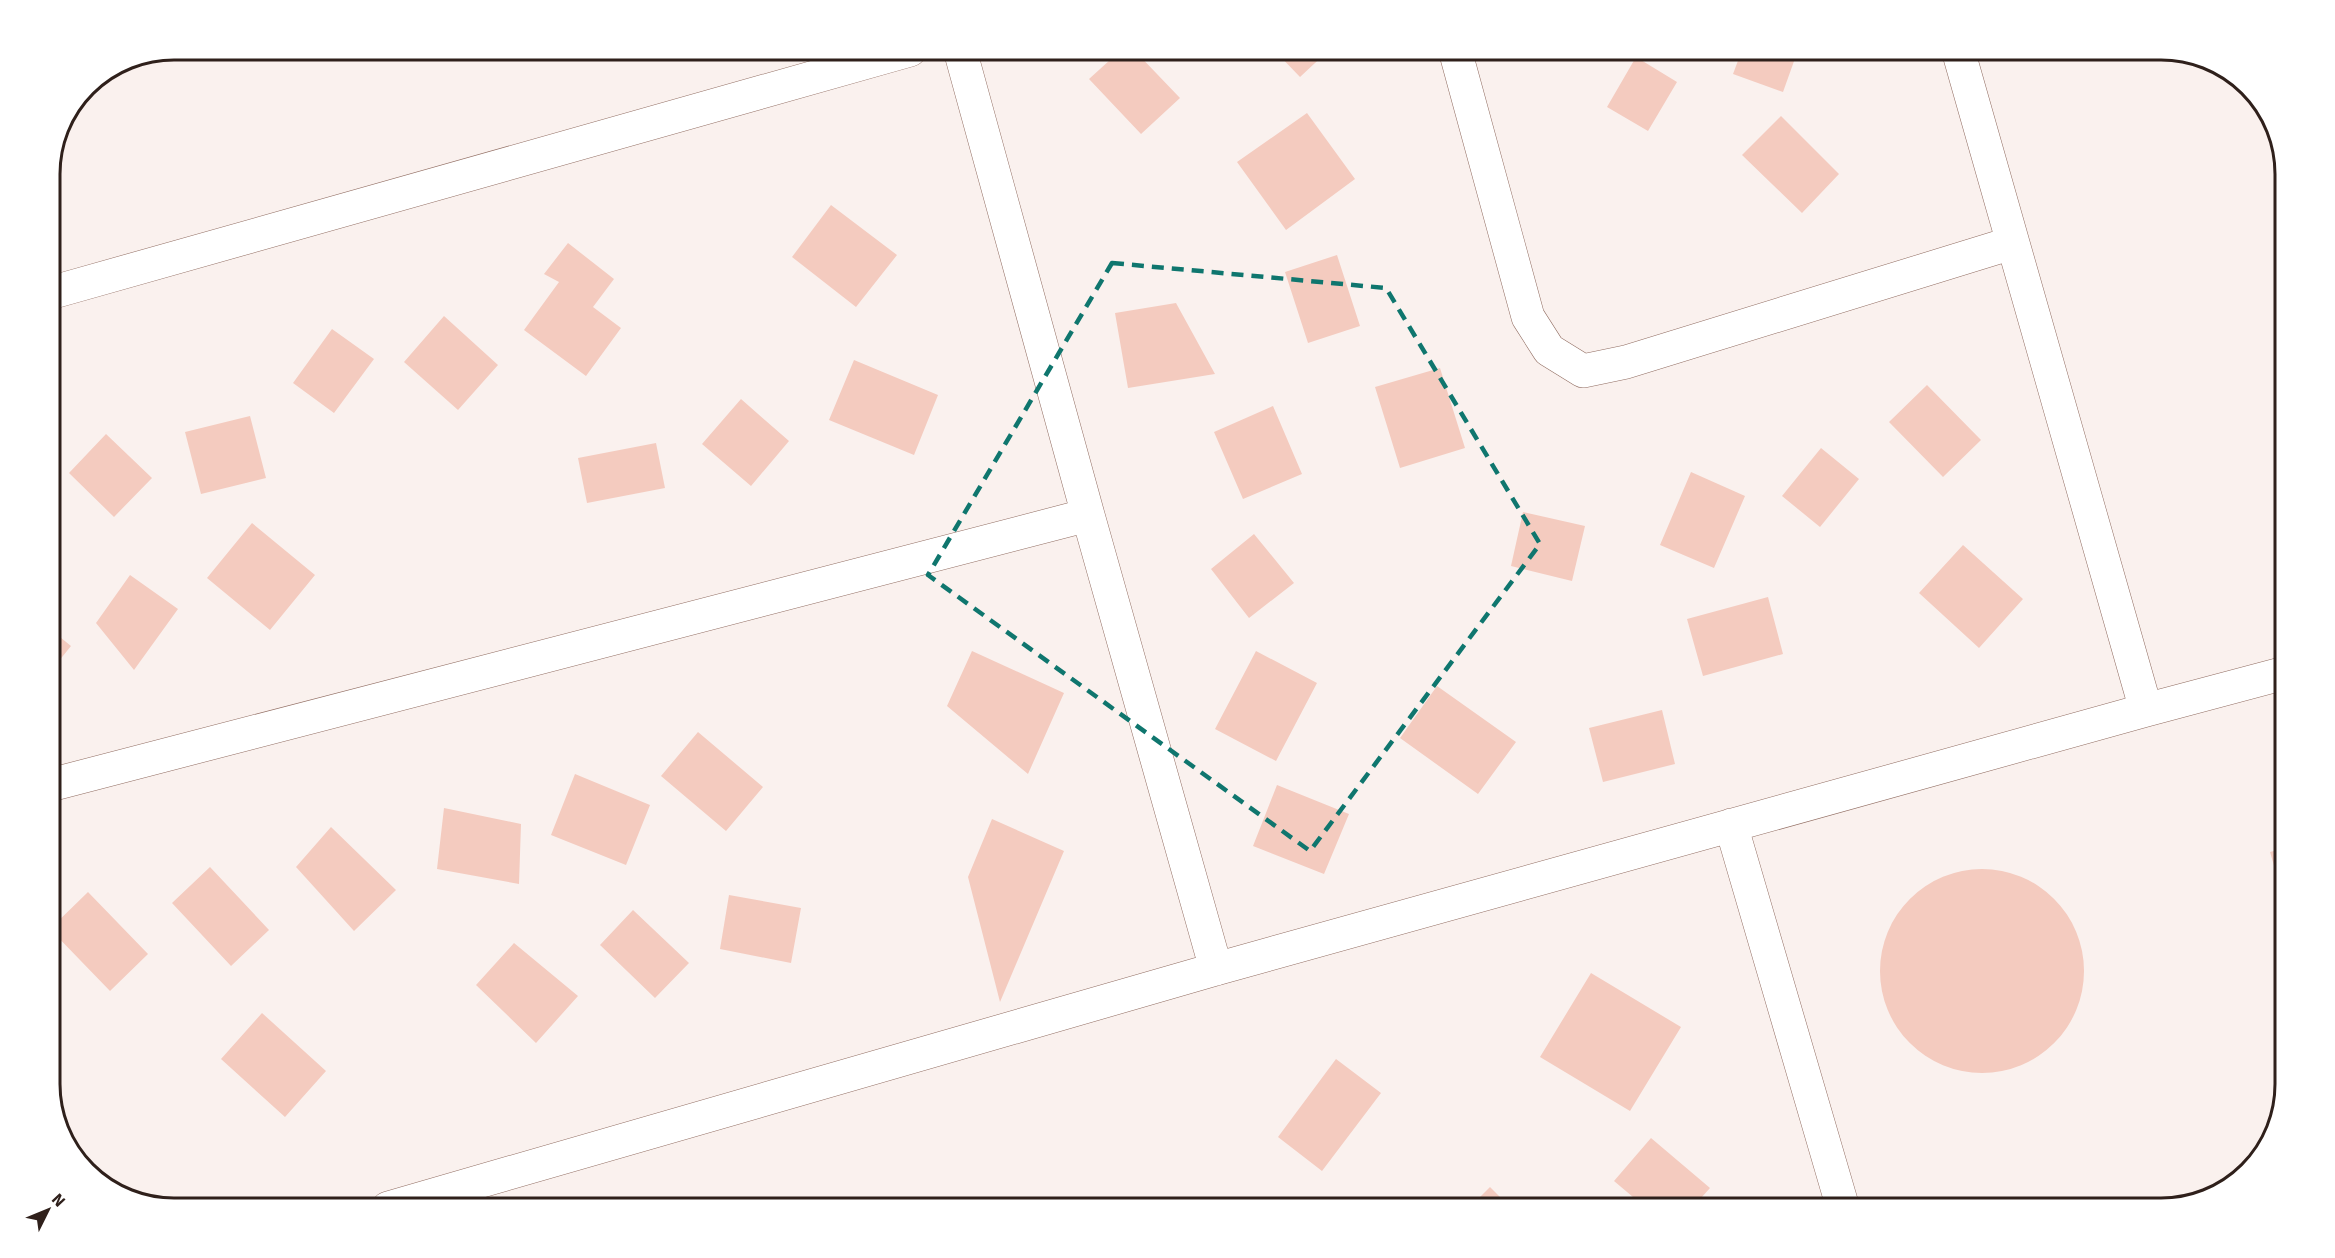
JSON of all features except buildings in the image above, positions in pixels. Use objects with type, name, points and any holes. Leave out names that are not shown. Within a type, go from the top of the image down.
[{"type":"street","points":[[60,290],[875,60]]},
{"type":"street","points":[[963,60],[1216,969]]},
{"type":"street","points":[[1458,60],[1528,317],[1549,350],[1584,370],[1626,362],[2012,243]]},
{"type":"street","points":[[1961,60],[2146,710]]},
{"type":"street","points":[[60,782],[1088,515]]},
{"type":"street","points":[[426,1198],[1216,969],[2275,676]]},
{"type":"street","points":[[1731,825],[1840,1198]]},
{"type":"highlighted area","points":[[1112,263],[1386,288],[1540,544],[1310,851],[928,575]]}]
